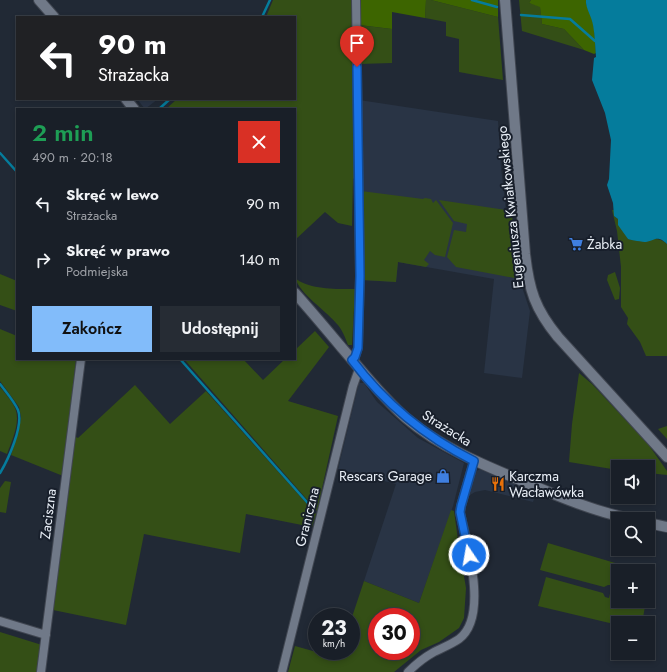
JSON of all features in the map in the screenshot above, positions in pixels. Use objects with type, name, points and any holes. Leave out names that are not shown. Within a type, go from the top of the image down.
[{"type":"street","points":[[39,0],[53,16]]},
{"type":"street","points":[[352,360],[355,357],[358,348],[360,276],[356,0]]},
{"type":"street","name":"Eugeniusza Kwiatkowskiego","points":[[505,0],[526,254],[530,287],[535,303],[546,323],[667,457]]},
{"type":"street","points":[[127,100],[133,108]]},
{"type":"street","name":"Strażacka","points":[[296,294],[380,394],[414,424],[441,443],[474,461],[590,509],[611,514]]},
{"type":"street","name":"Zaciszna","points":[[41,672],[81,360]]},
{"type":"street","name":"Graniczna","points":[[282,672],[353,386],[359,369]]},
{"type":"street","points":[[408,672],[428,655],[459,640],[466,633],[470,625],[474,598],[474,584],[472,565],[460,512],[474,461]]},
{"type":"street","points":[[655,524],[667,527]]},
{"type":"street","points":[[0,621],[46,635]]},
{"type":"shaded area","points":[[138,100],[157,100],[146,108],[144,108]]},
{"type":"shaded area","points":[[359,100],[498,121],[501,168],[506,210],[512,213],[514,254],[520,281],[530,311],[522,378],[484,373],[494,279],[398,262],[396,282],[362,280]]},
{"type":"shaded area","points":[[359,383],[364,383],[377,402],[418,438],[464,463],[453,506],[419,603],[364,581],[396,484],[338,469]]},
{"type":"shaded area","points":[[480,469],[536,493],[533,502],[485,490],[475,492],[470,495],[467,500],[475,472]]},
{"type":"green space","points":[[273,0],[353,0],[356,182],[353,178],[352,226],[338,223],[325,212],[296,239],[296,108],[167,108],[176,100],[296,100],[296,16],[266,16]]},
{"type":"green space","points":[[359,0],[426,0],[425,18],[392,12],[392,29],[359,25]]},
{"type":"green space","points":[[426,0],[498,17],[503,80],[459,72],[459,39],[446,36],[446,22],[425,18]]},
{"type":"green space","points":[[431,0],[498,0],[498,17]]},
{"type":"green space","points":[[519,0],[531,0],[529,3],[540,6],[542,24],[564,29],[584,50],[522,31]]},
{"type":"green space","points":[[531,0],[586,0],[593,22],[596,53],[594,54],[584,50],[564,29],[542,24],[540,7],[529,3]]},
{"type":"green space","points":[[358,25],[392,29],[392,63],[359,64]]},
{"type":"green space","points":[[361,191],[431,199],[433,203],[436,200],[453,223],[445,257],[435,255],[430,251],[424,260],[429,264],[426,267],[398,262],[396,282],[362,280]]},
{"type":"green space","points":[[439,200],[506,210],[512,213],[514,254],[520,279],[456,267],[447,257],[454,230],[466,232],[467,224],[454,221]]},
{"type":"green space","points":[[612,210],[614,210],[614,216],[618,219],[628,239],[659,239],[667,244],[667,356],[646,356],[640,342],[627,324],[628,318],[621,307],[621,267],[617,231]]},
{"type":"green space","points":[[615,272],[620,288],[619,299],[615,300],[607,280],[608,275]]},
{"type":"green space","points":[[0,274],[16,281],[16,311],[0,305]]},
{"type":"green space","points":[[296,279],[315,287],[355,289],[352,345],[348,345],[338,325],[307,296]]},
{"type":"green space","points":[[0,329],[16,336],[16,360],[76,360],[63,476],[11,455],[21,417],[19,407],[0,381]]},
{"type":"green space","points":[[315,331],[329,347],[288,401],[338,416],[317,511],[185,360],[244,360],[263,380],[284,360],[296,360],[296,349]]},
{"type":"green space","points":[[579,373],[592,384],[648,444],[667,471],[667,475],[655,474],[655,460],[611,460],[611,469],[569,462],[572,424]]},
{"type":"green space","points":[[135,385],[170,424],[206,391],[316,514],[312,527],[246,514],[240,553],[144,534],[126,625],[53,610],[74,436],[78,438]]},
{"type":"green space","points":[[0,387],[12,403],[17,413],[15,431],[7,454],[0,451]]},
{"type":"green space","points":[[667,426],[667,439],[658,429]]},
{"type":"green space","points":[[5,481],[11,482],[6,513],[0,512],[0,488]]},
{"type":"green space","points":[[451,510],[454,511],[466,588],[464,618],[459,628],[439,642],[420,651],[420,608],[368,608],[368,660],[409,660],[394,672],[288,672],[295,646],[308,650],[308,660],[360,660],[360,608],[355,608],[364,581],[419,603]]},
{"type":"green space","points":[[548,543],[618,564],[611,564],[611,585],[604,587],[540,570]]},
{"type":"green space","points":[[546,577],[603,593],[605,597],[609,598],[611,589],[611,608],[645,608],[643,616],[611,616],[611,623],[538,606]]},
{"type":"green space","points":[[0,632],[42,645],[39,672],[0,672]]},
{"type":"water","points":[[586,0],[667,0],[667,244],[659,239],[646,242],[628,239],[618,225],[618,219],[614,216],[613,203],[607,185],[609,179],[611,140],[605,113],[592,80],[594,58],[596,57],[595,41],[594,29]]},
{"type":"waterway","points":[[262,16],[270,0]]},
{"type":"waterway","points":[[472,0],[497,7]]},
{"type":"waterway","points":[[521,15],[570,19],[595,41]]},
{"type":"waterway","points":[[160,108],[169,100]]},
{"type":"waterway","points":[[0,153],[16,171]]},
{"type":"waterway","points":[[181,360],[314,510]]},
{"type":"waterway","points":[[0,384],[14,403],[18,410],[19,416],[17,433],[7,460],[0,473]]},
{"type":"place","name":"Żabka","points":[[576,244]]},
{"type":"place","name":"Rescars Garage","points":[[443,476]]},
{"type":"place","name":"Karczma Wacławówka","points":[[498,484]]},
{"type":"route","points":[[357,67],[360,276],[358,348],[355,357],[352,360],[380,394],[425,433],[474,461],[460,512],[469,555]]}]
